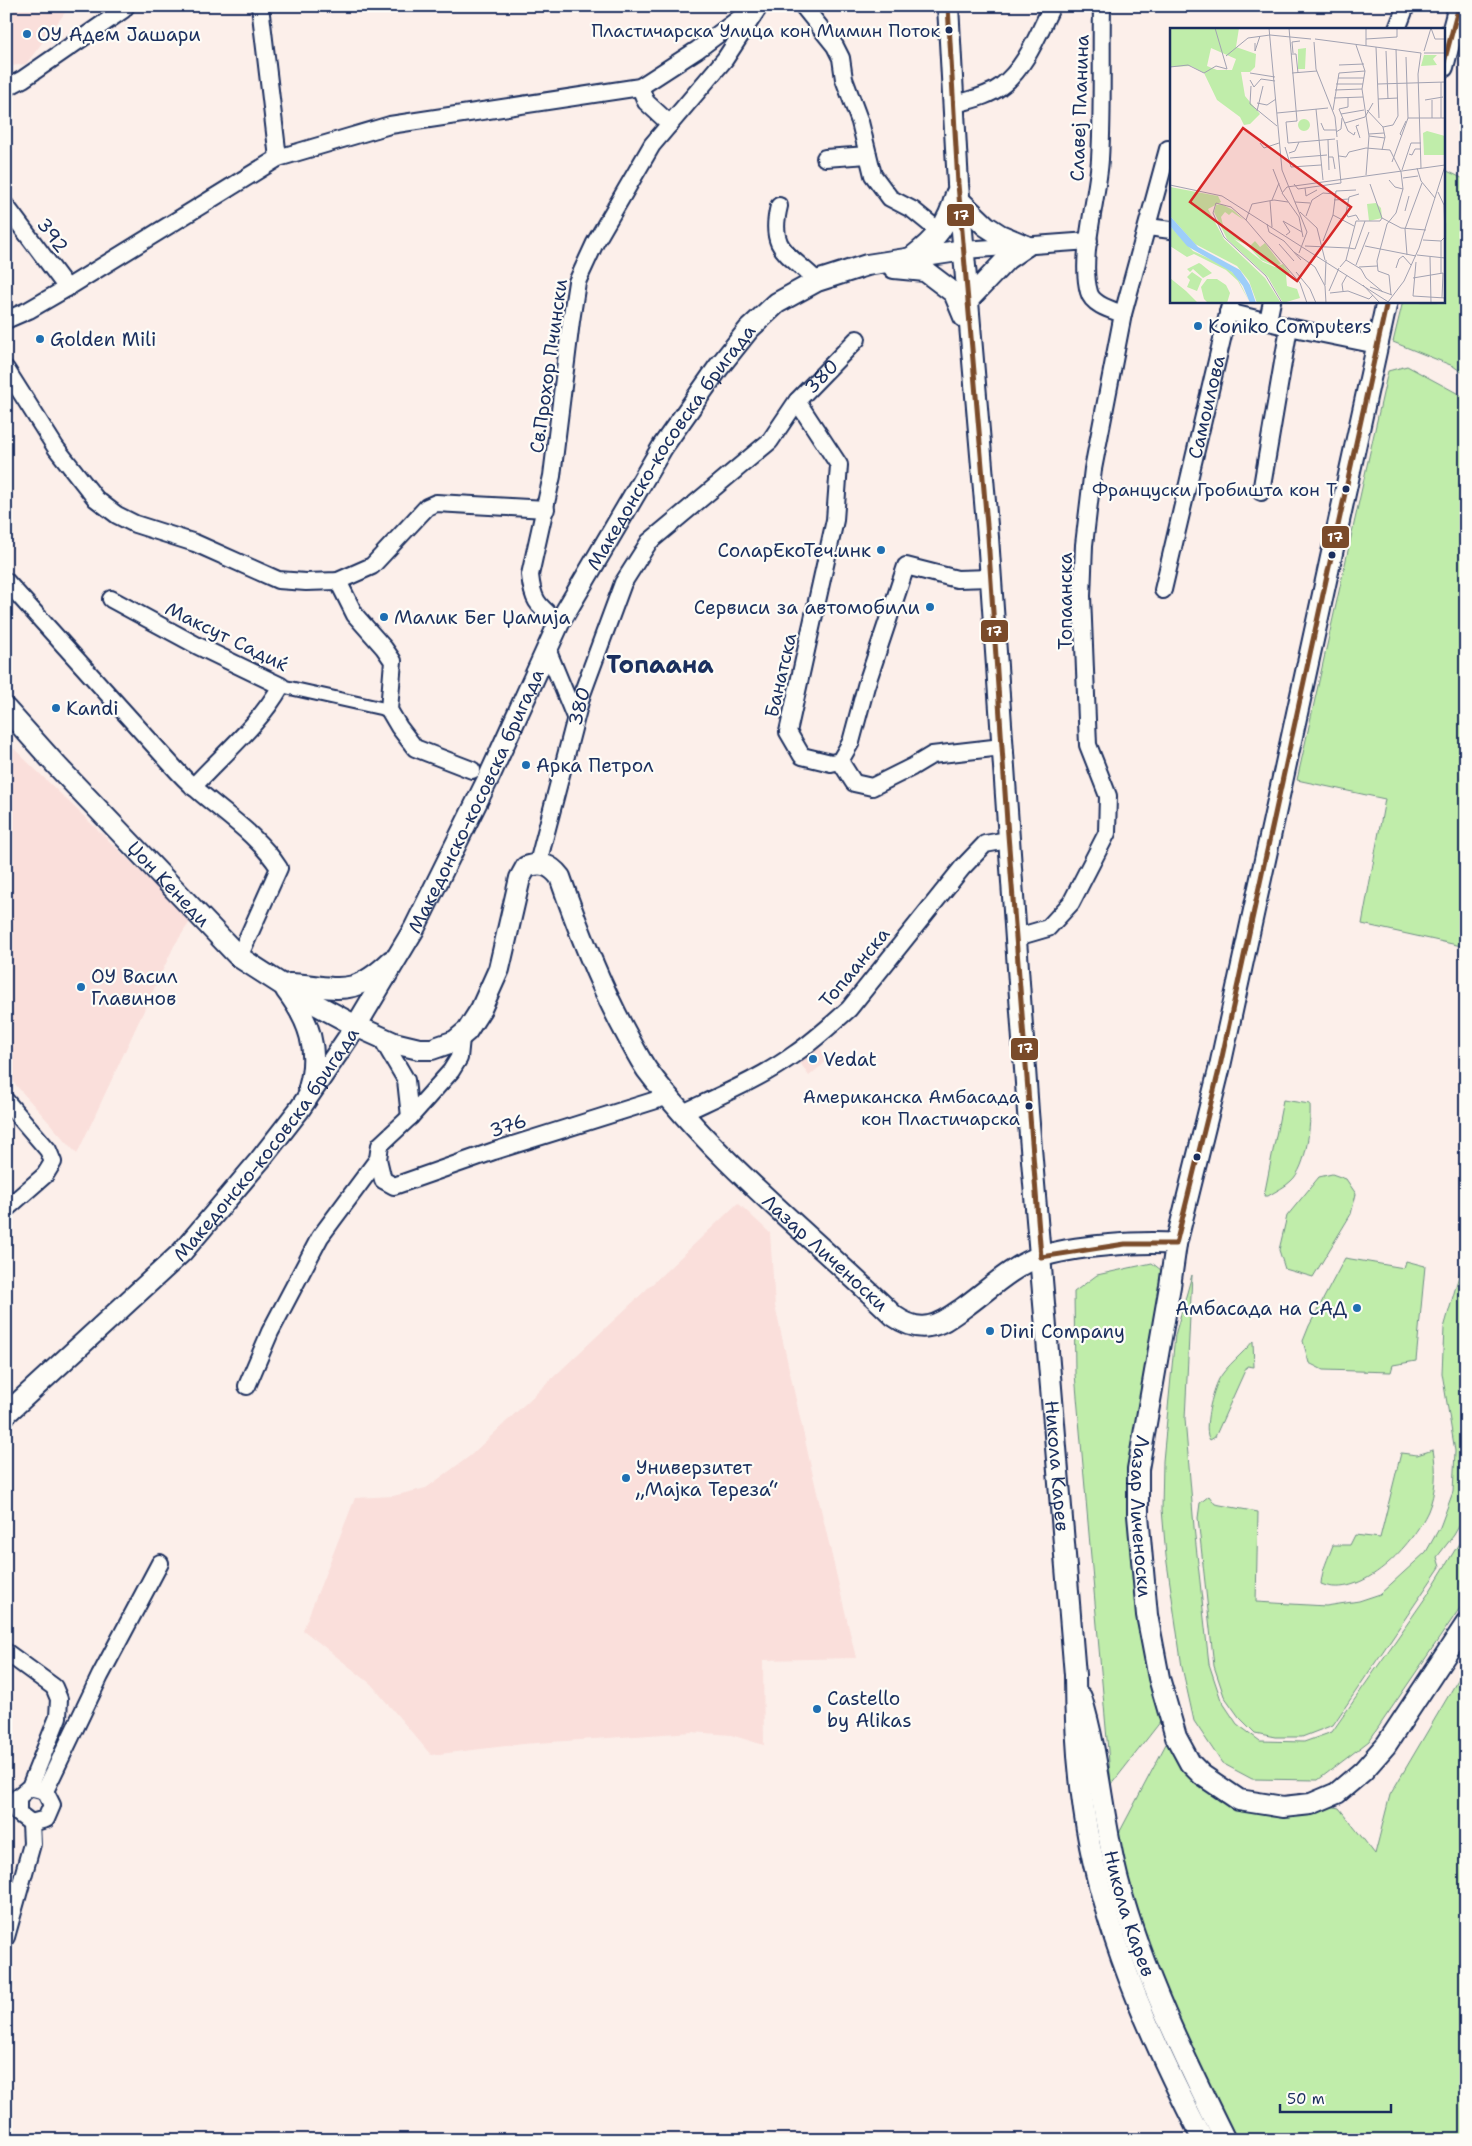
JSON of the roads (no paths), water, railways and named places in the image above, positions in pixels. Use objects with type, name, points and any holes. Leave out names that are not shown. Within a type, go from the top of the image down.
[{"type":"street","points":[[6,88],[123,10],[126,6]]},
{"type":"street","points":[[260,6],[278,158]]},
{"type":"street","points":[[6,320],[67,288],[278,158],[390,125],[640,87],[697,50],[758,6]]},
{"type":"street","name":"Св.Прохор Пчински","points":[[559,622],[537,604],[532,590],[530,575],[552,476],[571,321],[578,282],[595,243],[652,145],[724,59],[758,6]]},
{"type":"street","points":[[803,6],[835,46],[841,58],[844,79],[860,122],[873,175],[890,198],[913,210],[940,232]]},
{"type":"street","name":"Никола Карев","points":[[948,6],[959,192],[991,578],[1028,1112],[1074,1675],[1075,1725],[1080,1783],[1090,1847],[1117,1942],[1145,2018],[1203,2140]]},
{"type":"street","points":[[953,105],[985,95],[999,88],[1013,76],[1026,59],[1052,6]]},
{"type":"street","name":"Славеј Планина","points":[[1102,6],[1100,161],[1089,241],[1087,274],[1090,295],[1097,302],[1123,314]]},
{"type":"street","points":[[1395,27],[1406,6]]},
{"type":"street","points":[[1444,63],[1459,6]]},
{"type":"street","points":[[640,87],[646,102],[670,124]]},
{"type":"street","name":"Топаанска","points":[[1017,937],[1048,928],[1071,903],[1108,833],[1108,796],[1088,745],[1082,596],[1084,546],[1093,469],[1123,314],[1168,149]]},
{"type":"street","points":[[825,158],[868,155]]},
{"type":"street","points":[[959,192],[986,226],[1000,235],[1026,246]]},
{"type":"street","points":[[911,258],[930,244],[940,232],[952,211],[959,192]]},
{"type":"street","name":"392","points":[[6,206],[67,288]]},
{"type":"street","points":[[779,206],[775,222],[775,236],[782,250],[817,281]]},
{"type":"street","points":[[1148,227],[1170,230]]},
{"type":"street","points":[[964,250],[1089,241]]},
{"type":"street","points":[[968,300],[1007,259],[1026,246]]},
{"type":"street","name":"Македонско-косовска бригада","points":[[6,1414],[182,1252],[260,1160],[305,1100],[356,1026],[405,947],[489,777],[559,622],[663,446],[718,368],[749,329],[777,303],[817,281],[867,265],[964,250]]},
{"type":"street","points":[[867,265],[925,272],[954,293],[972,335]]},
{"type":"street","points":[[1268,321],[1272,302]]},
{"type":"street","points":[[1176,1244],[1220,1066],[1387,302]]},
{"type":"street","name":"Самоилова","points":[[1163,590],[1229,306],[1290,327],[1377,345]]},
{"type":"street","points":[[1261,492],[1290,327]]},
{"type":"street","name":"380","points":[[538,863],[575,717],[623,583],[649,542],[770,441],[797,401],[857,339]]},
{"type":"street","points":[[6,369],[56,448],[96,499],[117,515],[135,524],[195,543],[278,580],[306,582],[338,581],[372,566],[427,507],[436,503],[546,509]]},
{"type":"street","name":"Банатска","points":[[797,401],[839,465],[835,520],[788,732],[802,756],[831,764],[840,761]]},
{"type":"street","points":[[991,578],[958,579],[906,566],[866,686],[851,742],[840,761],[854,783],[872,787],[932,755],[1002,747]]},
{"type":"street","points":[[6,581],[148,740],[194,787],[272,856],[279,868],[239,957]]},
{"type":"street","points":[[338,581],[355,615],[384,648],[393,662],[389,710],[415,748],[472,770]]},
{"type":"street","name":"Максут Садиќ","points":[[111,598],[198,646],[281,686],[389,710]]},
{"type":"street","points":[[547,648],[575,717]]},
{"type":"street","points":[[194,787],[219,758],[242,737],[271,705],[281,686]]},
{"type":"street","name":"Џон Кенеди","points":[[6,709],[239,957],[356,1026]]},
{"type":"street","name":"Топаанска","points":[[683,1113],[761,1075],[795,1054],[833,1024],[850,1008],[962,868],[985,844],[1008,840]]},
{"type":"street","points":[[356,1026],[382,1039],[419,1049],[443,1047],[461,1038],[481,1009],[491,990],[504,951],[520,878],[526,867],[538,863]]},
{"type":"street","name":"Лазар Личеноски","points":[[538,863],[553,868],[560,877],[596,971],[620,1022],[646,1068],[683,1113],[752,1184],[894,1316],[918,1327],[928,1327],[943,1321],[1013,1271],[1027,1262],[1041,1257],[1102,1247],[1158,1243],[1176,1244],[1138,1468],[1138,1515],[1147,1616],[1159,1678],[1176,1737],[1190,1763],[1202,1776],[1239,1800],[1283,1807],[1311,1804],[1337,1793],[1363,1770],[1386,1744],[1466,1624]]},
{"type":"street","points":[[282,984],[332,989],[352,987],[380,971],[405,947]]},
{"type":"street","points":[[282,984],[296,1004],[313,1044],[314,1064],[305,1100]]},
{"type":"street","points":[[247,1386],[270,1332],[320,1237],[378,1158],[380,1145],[410,1117],[452,1071],[459,1058],[461,1038]]},
{"type":"street","points":[[382,1039],[406,1080],[410,1117]]},
{"type":"street","name":"376","points":[[378,1158],[383,1180],[394,1186],[494,1151],[669,1096]]},
{"type":"street","points":[[6,1101],[48,1150],[53,1162],[45,1175],[6,1209]]},
{"type":"street","points":[[6,1937],[32,1844],[31,1823],[18,1813],[18,1797],[38,1789],[160,1564]]},
{"type":"street","points":[[6,1652],[54,1687],[59,1699],[58,1717],[38,1789]]},
{"type":"street","name":"Никола Карев","points":[[1074,1675],[1090,1728],[1104,1819],[1118,1883],[1131,1926],[1176,2037],[1225,2140]]},
{"type":"street","points":[[31,1823],[46,1819],[52,1805],[38,1789]]},
{"type":"place","name":"Пластичарска Улица кон Мимин Поток","points":[[949,30]]},
{"type":"place","name":"ОУ Адем Јашари","points":[[27,34]]},
{"type":"place","name":"Koniko Computers","points":[[1198,326]]},
{"type":"place","name":"Golden Mili","points":[[40,339]]},
{"type":"place","name":"Француски Гробишта кон Т","points":[[1346,489]]},
{"type":"place","name":"СоларЕкоТеч.инк","points":[[881,550]]},
{"type":"place","name":"Сервиси за автомобили","points":[[930,607]]},
{"type":"place","name":"Малик Бег Џамија","points":[[384,617]]},
{"type":"place","name":"Kandi","points":[[56,708]]},
{"type":"place","name":"Арка Петрол","points":[[526,765]]},
{"type":"place","name":"ОУ Васил Главинов","points":[[81,987]]},
{"type":"place","name":"Vedat","points":[[813,1059]]},
{"type":"place","name":"Американска Амбасада кон Пластичарска","points":[[1029,1106]]},
{"type":"place","name":"Амбасада на САД","points":[[1357,1308]]},
{"type":"place","name":"Dini Company","points":[[990,1331]]},
{"type":"place","name":"Универзитет „Мајка Тереза“","points":[[626,1478]]},
{"type":"place","name":"Castello by Alikas","points":[[817,1709]]},
{"type":"district","name":"Топаана","points":[[660,665]]}]
